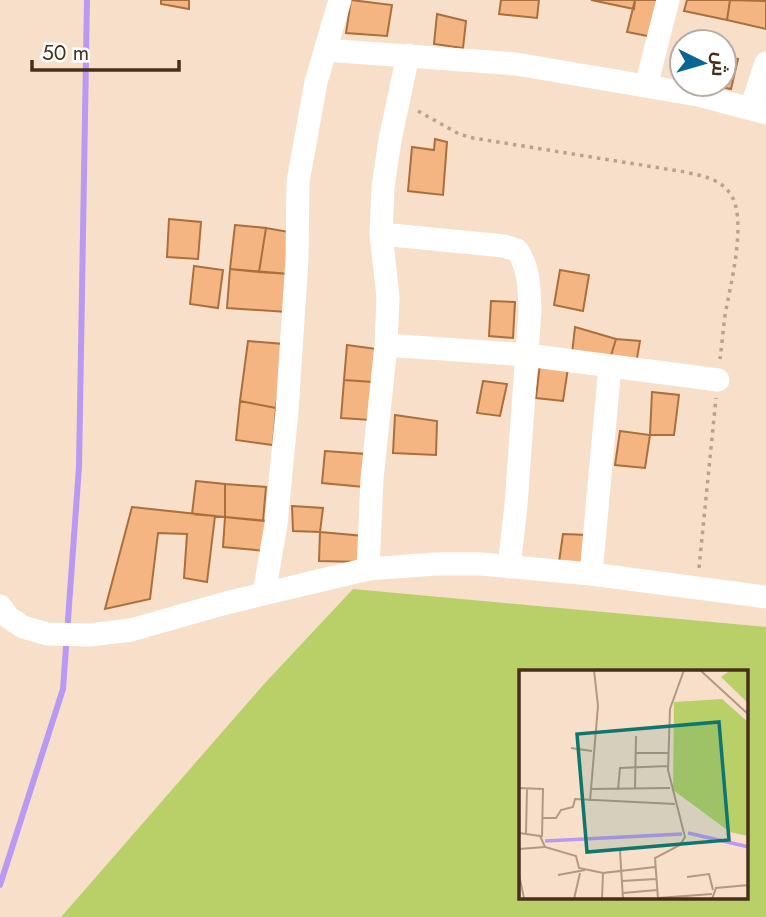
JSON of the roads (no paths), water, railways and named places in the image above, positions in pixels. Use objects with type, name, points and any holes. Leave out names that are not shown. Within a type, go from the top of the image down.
[{"type":"street","points":[[264,594],[276,524],[288,411],[298,182],[316,82],[340,0]]},
{"type":"street","points":[[646,86],[668,0]]},
{"type":"street","points":[[325,50],[516,64],[698,95],[759,110],[766,64]]},
{"type":"street","points":[[368,569],[372,479],[386,345],[388,297],[381,233],[383,187],[408,55]]},
{"type":"street","points":[[381,233],[504,246],[517,250],[525,261],[530,311],[509,567]]},
{"type":"street","points":[[386,345],[527,355],[718,380]]},
{"type":"street","points":[[590,575],[610,366]]},
{"type":"street","points":[[0,606],[8,617],[23,627],[47,634],[90,635],[131,630],[368,569],[435,564],[481,564],[766,597]]},
{"type":"waterway","points":[[0,885],[63,689],[79,467],[87,0]]}]
